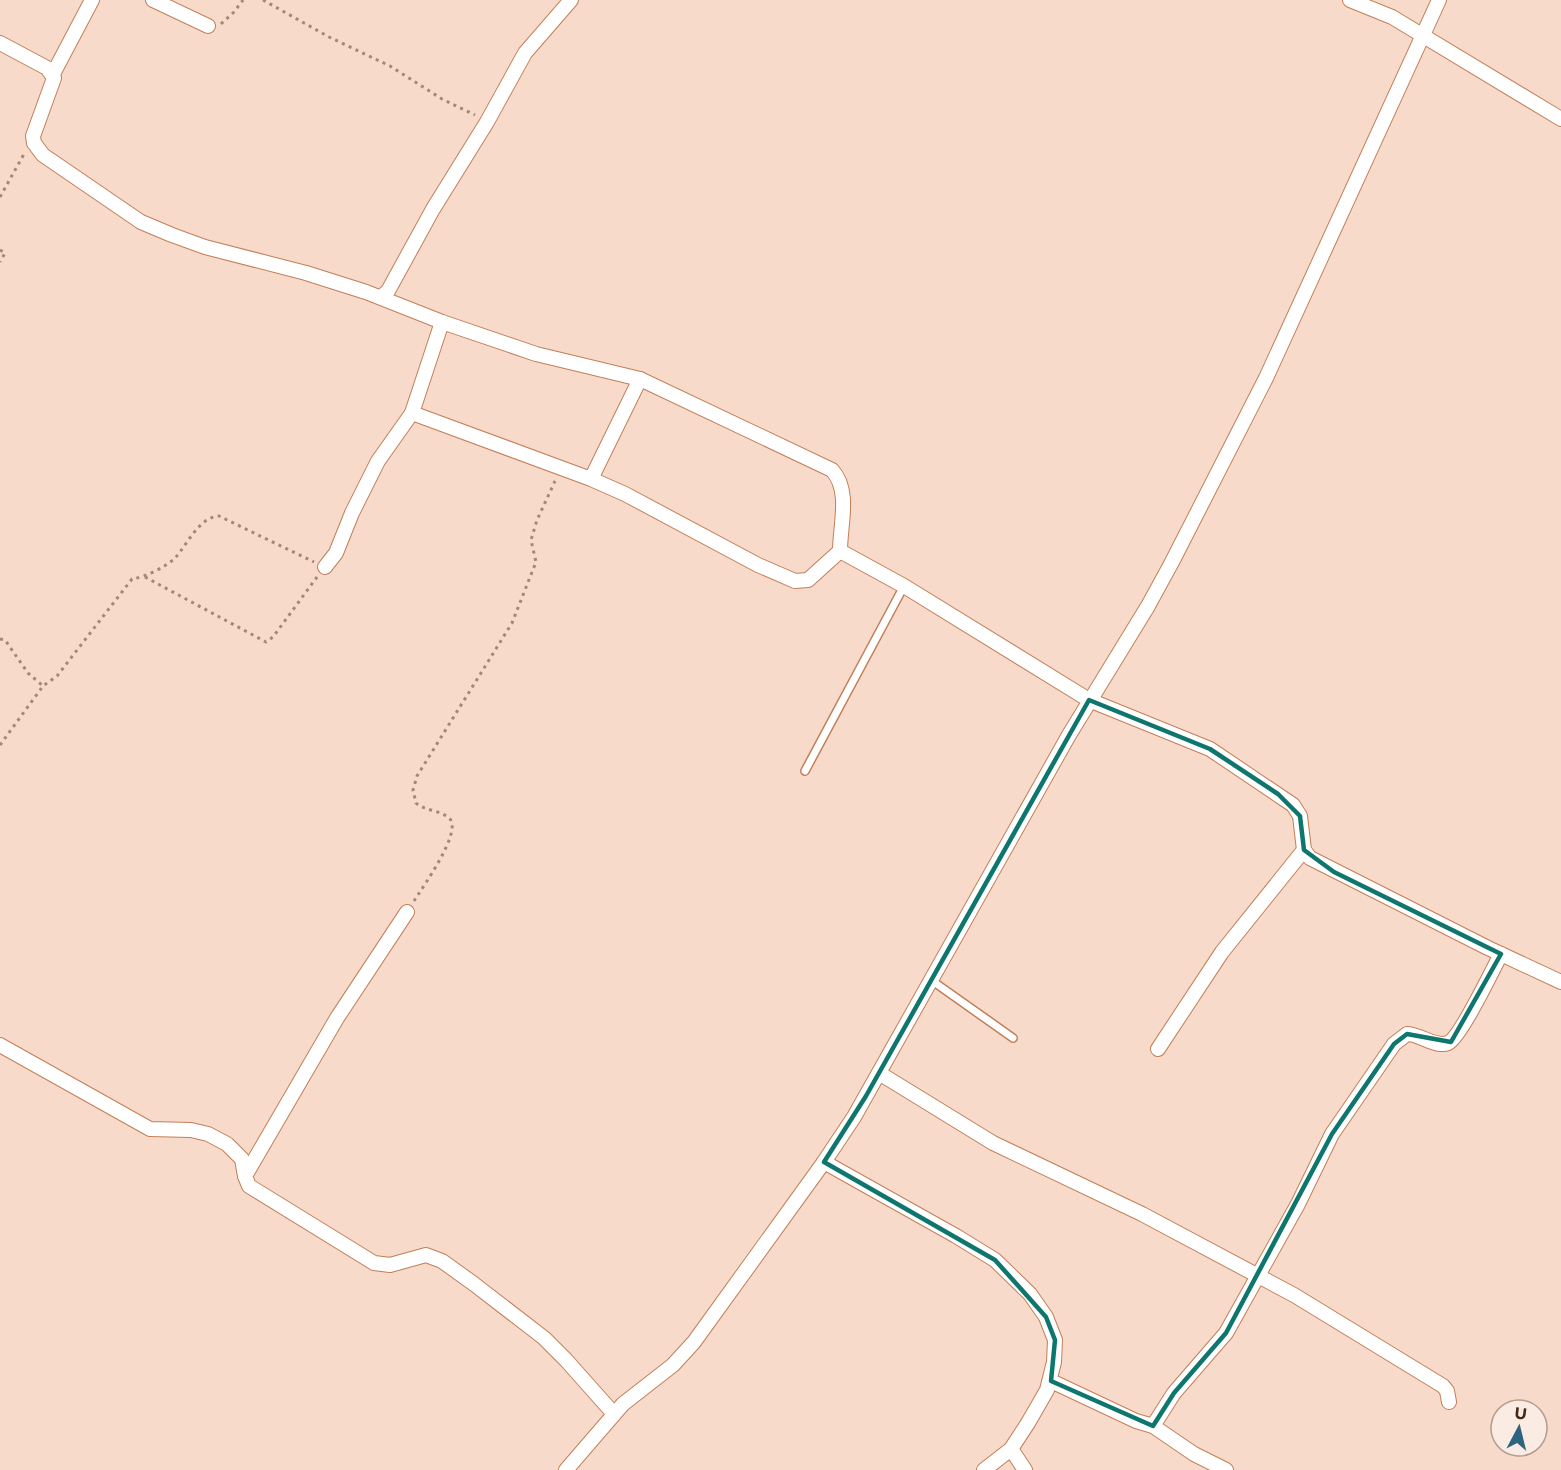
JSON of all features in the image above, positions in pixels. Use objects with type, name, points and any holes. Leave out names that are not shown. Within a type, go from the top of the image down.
[{"type":"street","points":[[92,0],[53,75],[54,78],[33,139],[50,162],[141,222],[205,247],[306,273],[381,297],[442,322],[536,354],[640,379],[832,470],[840,481],[844,497],[840,551],[808,580],[795,581],[758,565],[625,494],[591,479],[412,413]]},
{"type":"street","points":[[153,0],[208,26]]},
{"type":"street","points":[[381,297],[388,291],[433,209],[487,122],[525,54],[570,0]]},
{"type":"street","points":[[1350,0],[1392,17],[1561,119]]},
{"type":"street","points":[[566,1470],[632,1396],[673,1365],[694,1342],[849,1125],[1089,700],[1160,585],[1258,395],[1439,0]]},
{"type":"street","points":[[0,43],[47,68],[53,75]]},
{"type":"street","points":[[325,567],[336,553],[352,513],[378,461],[412,413],[442,322]]},
{"type":"street","points":[[591,479],[640,379]]},
{"type":"street","points":[[840,551],[904,586],[1089,700],[1209,749],[1278,794],[1293,805],[1300,816],[1304,850],[1310,858],[1334,872],[1561,982]]},
{"type":"street","points":[[1158,1049],[1222,952],[1304,850]]},
{"type":"street","points":[[245,1176],[337,1018],[407,912]]},
{"type":"street","points":[[1153,1426],[1173,1393],[1226,1333],[1298,1204],[1332,1134],[1394,1044],[1407,1034],[1418,1035],[1443,1044],[1451,1042],[1462,1028],[1502,954]]},
{"type":"street","points":[[0,1044],[150,1129],[191,1130],[208,1134],[227,1144],[242,1159],[249,1186],[380,1266],[426,1255],[442,1261],[544,1338],[614,1414]]},
{"type":"street","points":[[879,1073],[993,1143],[1142,1214],[1258,1275],[1439,1384],[1447,1391],[1449,1401]]},
{"type":"street","points":[[824,1162],[995,1260],[1030,1294],[1046,1317],[1055,1340],[1050,1381],[1041,1403],[1011,1449],[984,1470]]},
{"type":"street","points":[[1050,1381],[1136,1421],[1153,1426],[1194,1454],[1226,1470]]},
{"type":"street","points":[[1011,1449],[1025,1470]]},
{"type":"lane","points":[[805,771],[904,586]]},
{"type":"lane","points":[[931,980],[1013,1038]]},
{"type":"path","points":[[208,26],[221,25],[243,0]]},
{"type":"path","points":[[264,0],[329,37],[390,66],[442,99],[487,122]]},
{"type":"path","points":[[0,196],[33,139]]},
{"type":"path","points":[[0,250],[5,253],[0,262]]},
{"type":"path","points":[[407,912],[448,844],[453,829],[449,818],[422,808],[416,803],[413,790],[417,777],[512,623],[536,562],[531,540],[537,520],[556,479],[566,469]]},
{"type":"path","points":[[0,745],[43,686],[57,676],[132,579],[145,577],[173,560],[212,516],[219,516],[325,567],[273,637],[266,642],[145,577]]},
{"type":"path","points":[[0,639],[5,640],[28,673],[43,686]]},
{"type":"highlighted area","points":[[1089,700],[1210,749],[1278,794],[1300,816],[1304,850],[1334,872],[1501,954],[1451,1042],[1407,1034],[1394,1044],[1332,1134],[1226,1333],[1174,1393],[1153,1426],[1051,1381],[1055,1340],[1046,1317],[995,1260],[824,1162],[866,1096]]}]
